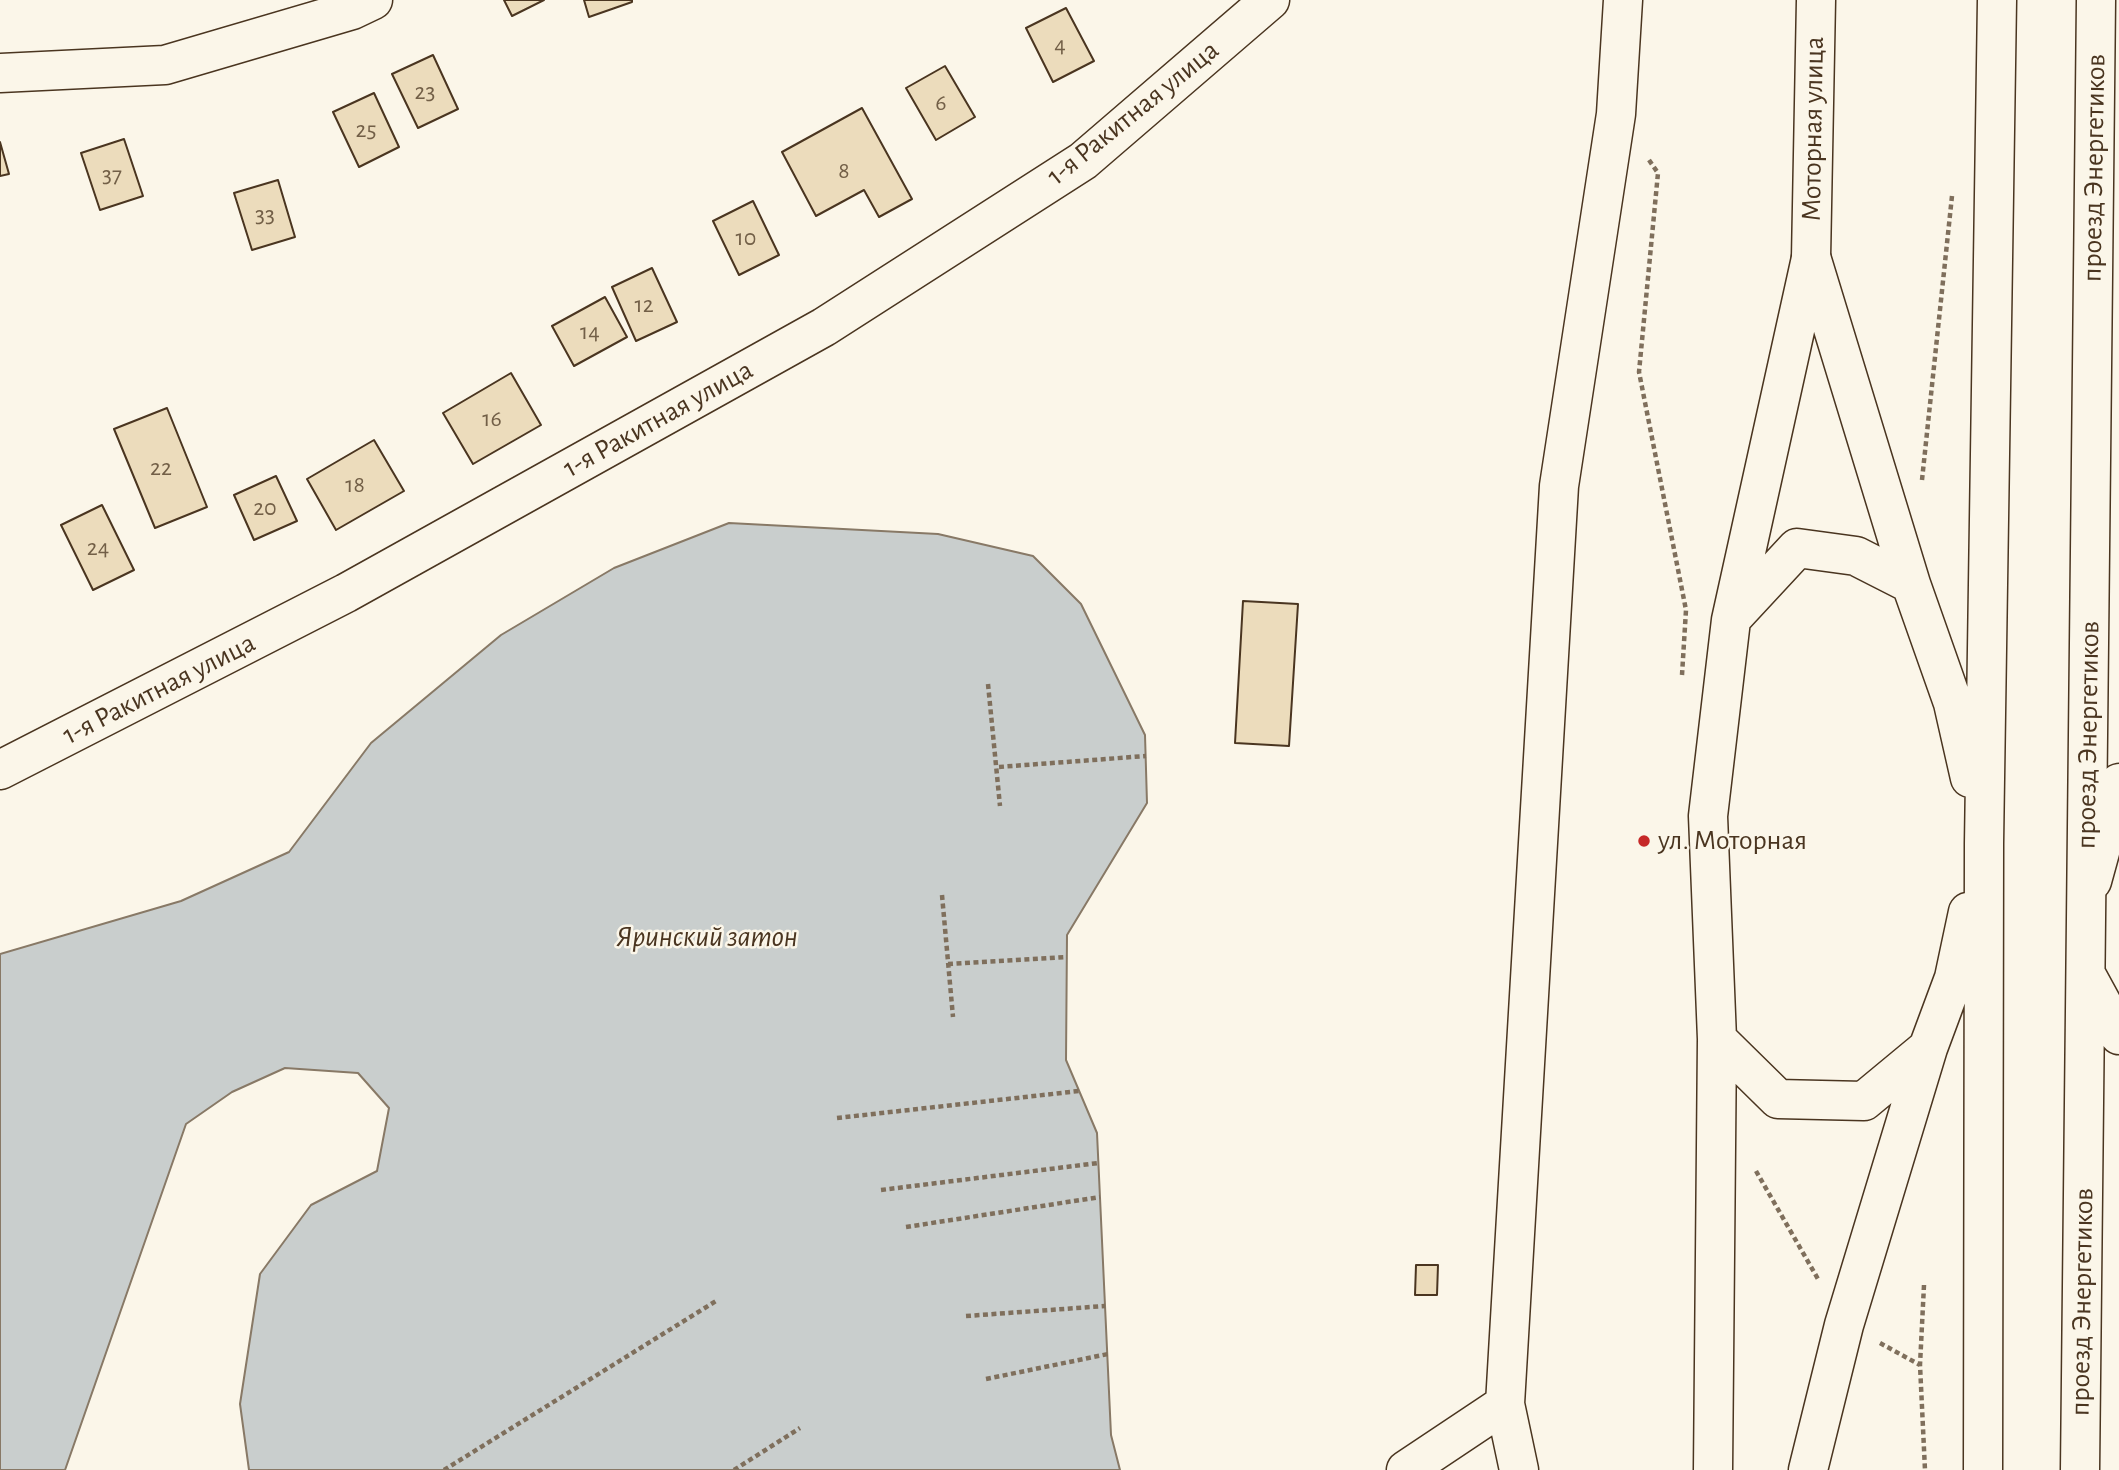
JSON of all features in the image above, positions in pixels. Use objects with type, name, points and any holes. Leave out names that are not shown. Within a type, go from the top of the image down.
[{"type":"main road","points":[[0,73],[164,65],[352,10],[373,0]]},
{"type":"main road","name":"1-я Ракитная улица","points":[[0,770],[346,593],[824,327],[1083,160],[1270,0]]},
{"type":"main road","points":[[1519,1470],[1505,1404],[1559,486],[1616,114],[1623,0]]},
{"type":"main road","name":"Моторная улица","points":[[1811,258],[1816,0]]},
{"type":"main road","points":[[1983,1470],[1984,843],[1997,0]]},
{"type":"main road","name":"проезд Энергетиков","points":[[2080,1470],[2096,0]]},
{"type":"main road","points":[[1808,1470],[1844,1325],[1928,1048],[1954,978],[1984,843],[1953,702],[1911,584],[1811,258]]},
{"type":"main road","points":[[1713,1470],[1717,1039],[1708,816],[1731,620],[1811,258]]},
{"type":"main road","points":[[1731,620],[1797,548],[1856,556],[1911,584]]},
{"type":"main road","points":[[2086,903],[2119,783]]},
{"type":"main road","points":[[2087,976],[2119,1035]]},
{"type":"main road","points":[[1717,1039],[1778,1098],[1864,1101],[1928,1048]]},
{"type":"main road","points":[[1405,1470],[1505,1404]]},
{"type":"path","points":[[1616,114],[1658,173],[1639,372],[1686,610],[1682,678]]},
{"type":"path","points":[[1921,488],[1953,186]]},
{"type":"path","points":[[988,684],[999,767],[1000,806]]},
{"type":"path","points":[[999,767],[1146,756]]},
{"type":"path","points":[[942,895],[953,1017]]},
{"type":"path","points":[[948,964],[1067,957]]},
{"type":"path","points":[[836,1118],[1079,1091]]},
{"type":"path","points":[[881,1191],[1098,1163]]},
{"type":"path","points":[[1753,1166],[1844,1325],[1920,1365]]},
{"type":"path","points":[[906,1227],[1100,1197]]},
{"type":"path","points":[[1924,1285],[1920,1365],[1925,1470]]},
{"type":"path","points":[[444,1470],[716,1301]]},
{"type":"path","points":[[966,1316],[1105,1306]]},
{"type":"path","points":[[986,1379],[1108,1354]]},
{"type":"path","points":[[734,1470],[800,1428]]},
{"type":"water","name":"Яринский затон","points":[[729,523],[938,534],[1033,556],[1081,604],[1145,735],[1147,803],[1067,935],[1066,1060],[1097,1133],[1111,1435],[1120,1470],[249,1470],[240,1404],[260,1274],[311,1205],[377,1171],[389,1108],[358,1073],[285,1068],[232,1092],[186,1124],[65,1470],[0,1470],[0,954],[181,901],[289,852],[371,743],[501,635],[614,568]]},
{"type":"building","points":[[504,0],[544,0],[512,16]]},
{"type":"building","points":[[584,0],[632,0],[632,2],[589,17]]},
{"type":"building","points":[[1066,8],[1094,61],[1053,82],[1026,28]]},
{"type":"building","points":[[433,55],[458,109],[418,128],[392,74]]},
{"type":"building","points":[[945,66],[975,117],[936,140],[906,88]]},
{"type":"building","points":[[374,93],[399,147],[359,167],[333,112]]},
{"type":"building","points":[[862,108],[912,199],[879,217],[864,190],[816,216],[782,152]]},
{"type":"building","points":[[124,139],[143,196],[100,210],[81,153]]},
{"type":"building","points":[[0,142],[9,174],[0,176]]},
{"type":"building","points":[[278,180],[295,237],[252,250],[234,193]]},
{"type":"building","points":[[753,201],[779,255],[739,275],[713,221]]},
{"type":"building","points":[[652,268],[677,322],[636,341],[612,287]]},
{"type":"building","points":[[605,297],[627,337],[574,366],[552,326]]},
{"type":"building","points":[[511,373],[541,425],[473,464],[443,413]]},
{"type":"building","points":[[167,408],[207,507],[155,528],[114,429]]},
{"type":"building","points":[[374,440],[404,491],[336,530],[307,479]]},
{"type":"building","points":[[276,476],[297,521],[254,540],[234,495]]},
{"type":"building","points":[[102,505],[134,570],[93,590],[61,525]]},
{"type":"building","points":[[1243,601],[1298,604],[1289,746],[1235,743]]},
{"type":"building","points":[[1416,1265],[1438,1265],[1437,1295],[1415,1295]]},
{"type":"place","name":"ул. Моторная","points":[[1644,841]]}]
